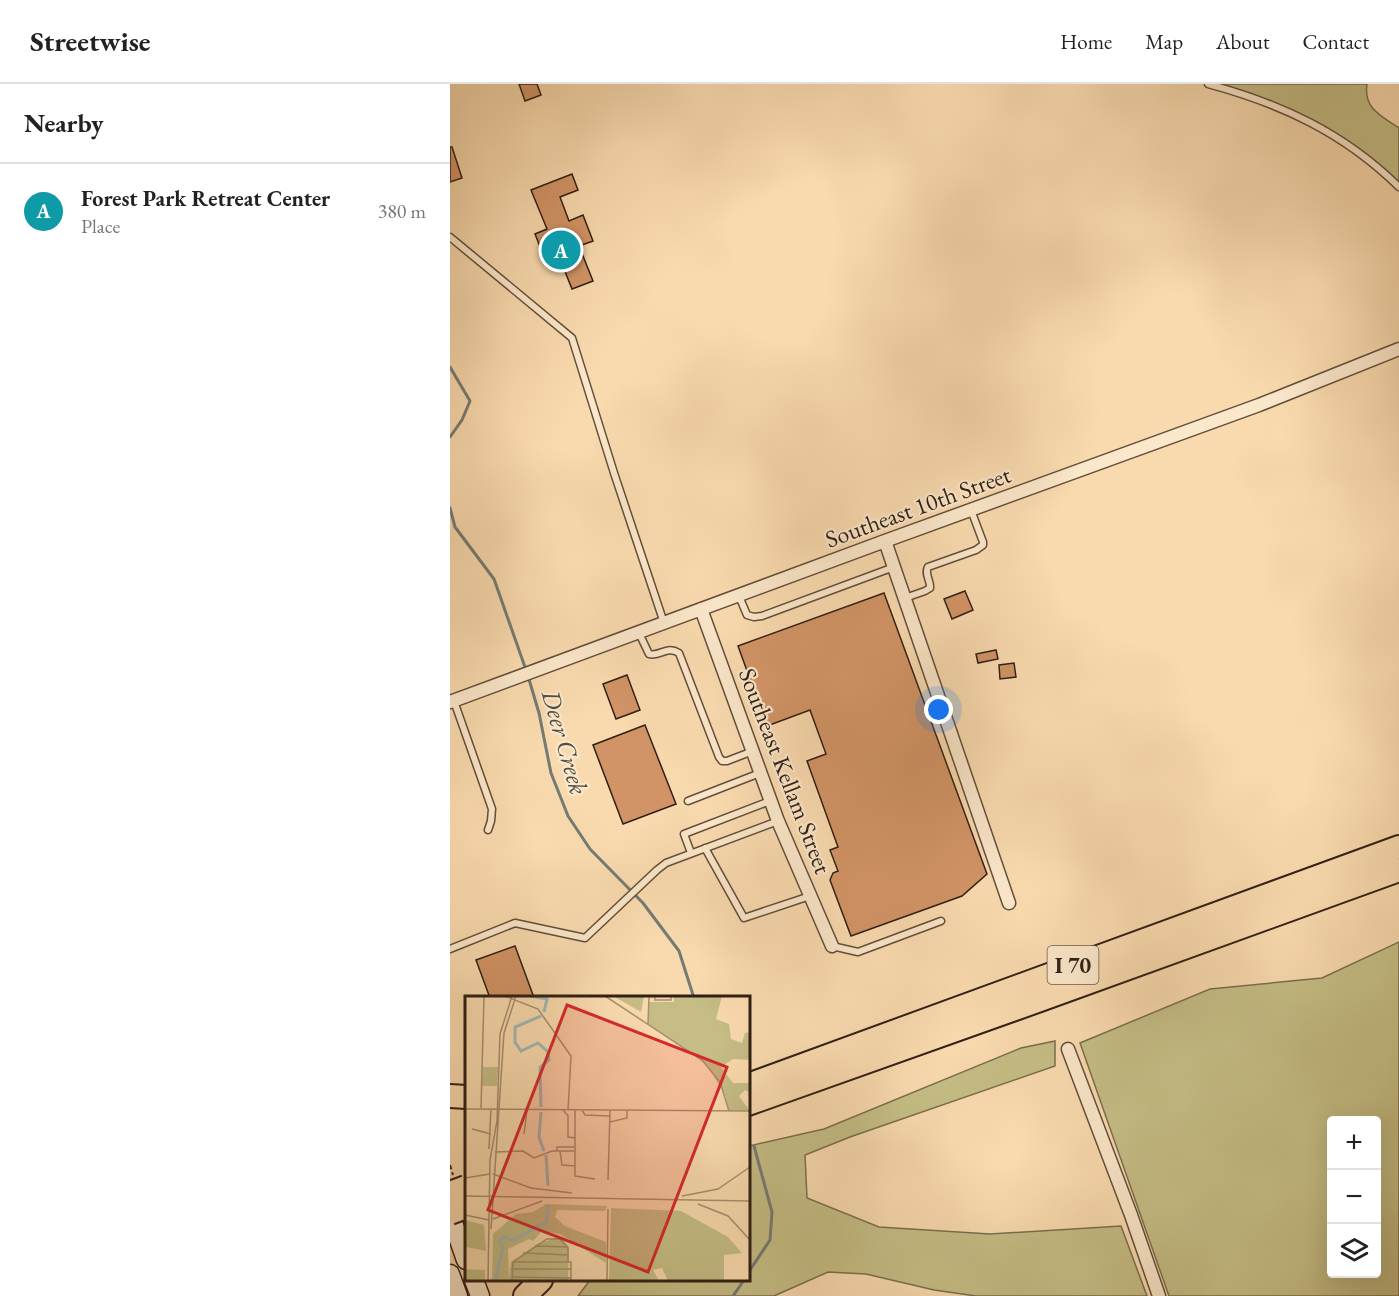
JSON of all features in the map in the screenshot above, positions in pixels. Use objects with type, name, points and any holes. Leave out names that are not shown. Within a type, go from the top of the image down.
[{"type":"highway","name":"I 70","points":[[750,1084],[1399,847]]},
{"type":"highway","name":"I 70","points":[[750,1103],[1394,873]]},
{"type":"highway","points":[[750,1070],[846,1040],[922,1022]]},
{"type":"highway","points":[[750,1118],[876,1058]]},
{"type":"highway","points":[[450,1193],[465,1187]]},
{"type":"highway","points":[[450,1213],[465,1207]]},
{"type":"highway","points":[[525,1296],[540,1281]]},
{"type":"street","name":"Southeast 10th Street","points":[[452,702],[971,509],[1259,405],[1399,349]]},
{"type":"street","points":[[885,541],[1009,903]]},
{"type":"street","name":"Southeast Kellam Street","points":[[701,609],[778,821],[832,946]]},
{"type":"street","points":[[1068,1049],[1159,1296]]},
{"type":"street","points":[[450,1213],[465,1257]]},
{"type":"street","points":[[450,1274],[458,1296]]},
{"type":"street","points":[[474,1281],[480,1296]]},
{"type":"lane","points":[[1208,84],[1257,98],[1316,125],[1350,146],[1399,187]]},
{"type":"lane","points":[[450,237],[572,338],[664,623]]},
{"type":"lane","points":[[905,599],[930,588],[928,567],[983,546],[971,509]]},
{"type":"lane","points":[[739,596],[747,615],[762,616],[894,567]]},
{"type":"lane","points":[[639,633],[652,656],[673,649],[679,653],[719,758],[727,761],[753,751]]},
{"type":"lane","points":[[452,702],[492,809],[488,831]]},
{"type":"lane","points":[[688,801],[761,773]]},
{"type":"lane","points":[[690,853],[684,834],[771,801]]},
{"type":"lane","points":[[450,949],[515,923],[585,938],[666,863],[778,821]]},
{"type":"lane","points":[[705,848],[744,918],[810,896]]},
{"type":"lane","points":[[832,946],[858,952],[941,921]]},
{"type":"shaded area","points":[[1209,84],[1367,84],[1368,100],[1371,106],[1399,128],[1399,187],[1390,178],[1316,125]]},
{"type":"shaded area","points":[[1399,942],[1399,1296],[1169,1296],[1080,1043],[1210,989],[1322,978]]},
{"type":"shaded area","points":[[1055,1041],[1055,1066],[850,1137],[805,1155],[807,1198],[879,1227],[990,1234],[1121,1226],[1147,1296],[976,1296],[934,1290],[866,1274],[828,1272],[774,1296],[578,1296],[589,1281],[750,1281],[750,1146],[824,1129],[1021,1048]]},
{"type":"building","points":[[519,84],[537,84],[541,95],[525,101]]},
{"type":"building","points":[[450,147],[452,147],[462,178],[450,182]]},
{"type":"building","points":[[572,174],[578,190],[560,197],[569,221],[583,215],[593,241],[579,246],[593,281],[572,289],[558,254],[545,259],[535,234],[547,229],[531,190]]},
{"type":"building","points":[[965,591],[973,610],[952,619],[944,599]]},
{"type":"building","points":[[884,593],[987,874],[962,896],[851,936],[830,880],[833,873],[838,871],[830,850],[838,847],[807,761],[826,754],[810,710],[767,726],[738,646]]},
{"type":"building","points":[[996,650],[998,659],[978,663],[976,654]]},
{"type":"building","points":[[1014,663],[1016,677],[1000,679],[999,665]]},
{"type":"building","points":[[627,675],[640,710],[616,719],[603,684]]},
{"type":"building","points":[[645,725],[676,804],[623,824],[593,745]]},
{"type":"building","points":[[515,946],[533,995],[489,996],[476,960]]},
{"type":"waterway","name":"Deer Creek","points":[[450,367],[470,401],[462,420],[450,437]]},
{"type":"waterway","name":"Deer Creek","points":[[450,508],[455,527],[494,579],[526,670]]},
{"type":"waterway","name":"Deer Creek","points":[[528,676],[539,713],[551,773],[568,816],[590,849],[643,903],[679,951],[693,996]]},
{"type":"waterway","name":"Deer Creek","points":[[750,1270],[770,1240],[772,1212],[754,1146]]},
{"type":"waterway","name":"Deer Creek","points":[[733,1296],[743,1281]]},
{"type":"place","name":"Forest Park Retreat Center","points":[[561,250]]}]
